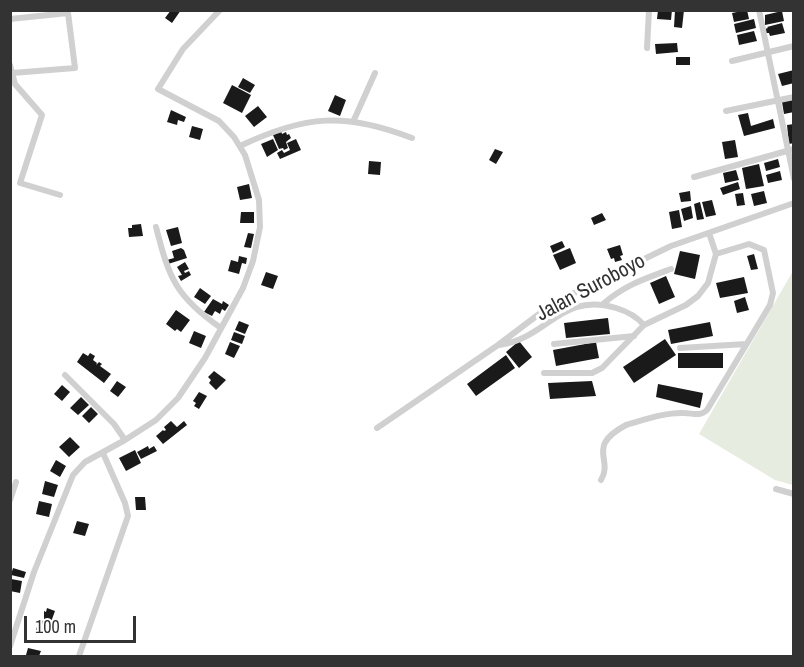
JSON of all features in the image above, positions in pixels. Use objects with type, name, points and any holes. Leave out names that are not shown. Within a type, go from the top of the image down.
[{"type":"street","points":[[10,646],[34,572],[69,483],[79,467],[156,420],[178,398],[199,368],[248,274],[260,227],[259,200],[245,155],[227,128],[158,89],[191,38],[220,10]]},
{"type":"street","points":[[647,48],[649,10]]},
{"type":"street","points":[[759,10],[791,150],[794,178]]},
{"type":"street","points":[[10,20],[69,12],[75,68],[12,73]]},
{"type":"street","points":[[732,62],[794,46]]},
{"type":"street","points":[[10,65],[15,84],[42,115],[20,183],[60,195]]},
{"type":"street","points":[[353,122],[375,73]]},
{"type":"street","points":[[726,111],[794,97]]},
{"type":"street","points":[[240,146],[272,131],[301,122],[321,120],[353,122],[386,128],[412,138]]},
{"type":"street","points":[[694,177],[791,150]]},
{"type":"street","name":"Jalan Suroboyo","points":[[377,428],[498,345],[547,308],[576,292],[671,246],[794,203]]},
{"type":"street","points":[[156,227],[170,276],[178,289],[191,305],[221,328]]},
{"type":"street","points":[[544,373],[592,372],[609,363],[644,325],[686,305],[698,296],[708,283],[716,254],[709,233]]},
{"type":"street","points":[[601,480],[605,471],[602,451],[605,441],[626,425],[678,413],[704,414],[772,299],[773,293],[764,250],[748,244],[716,254]]},
{"type":"street","points":[[603,304],[616,292],[631,284],[671,269]]},
{"type":"street","points":[[498,345],[520,340],[578,305],[603,304],[639,319],[644,325]]},
{"type":"street","points":[[554,344],[635,336]]},
{"type":"street","points":[[680,348],[746,344]]},
{"type":"street","points":[[64,375],[114,424],[125,440]]},
{"type":"street","points":[[80,657],[128,516],[103,453]]},
{"type":"street","points":[[10,500],[16,482]]},
{"type":"street","points":[[776,489],[794,494]]},
{"type":"shaded area","points":[[793,271],[793,485],[775,480],[699,434]]},
{"type":"building","points":[[171,10],[181,10],[172,23],[165,18]]},
{"type":"building","points":[[658,10],[672,10],[671,20],[657,19]]},
{"type":"building","points":[[675,10],[684,10],[682,28],[674,27]]},
{"type":"building","points":[[747,10],[749,19],[734,22],[732,13]]},
{"type":"building","points":[[782,11],[784,21],[765,25],[765,15]]},
{"type":"building","points":[[754,19],[756,28],[736,33],[734,24]]},
{"type":"building","points":[[782,23],[785,33],[770,36],[766,33],[767,27]]},
{"type":"building","points":[[754,31],[757,41],[739,45],[737,35]]},
{"type":"building","points":[[677,43],[678,52],[656,54],[655,44]]},
{"type":"building","points":[[676,57],[690,57],[690,65],[676,65]]},
{"type":"building","points":[[794,70],[794,83],[782,86],[778,74]]},
{"type":"building","points":[[243,78],[255,85],[250,93],[238,87]]},
{"type":"building","points":[[232,85],[251,95],[242,113],[223,103]]},
{"type":"building","points":[[335,95],[346,100],[340,116],[328,111]]},
{"type":"building","points":[[794,99],[794,112],[784,114],[782,102]]},
{"type":"building","points":[[258,106],[267,117],[254,127],[245,116]]},
{"type":"building","points":[[171,110],[186,117],[184,122],[178,120],[177,125],[167,122]]},
{"type":"building","points":[[748,113],[751,126],[773,119],[775,128],[744,136],[738,115]]},
{"type":"building","points":[[794,124],[794,143],[789,144],[787,125]]},
{"type":"building","points":[[192,126],[203,129],[200,140],[189,137]]},
{"type":"building","points":[[281,131],[282,134],[286,132],[287,135],[289,134],[291,138],[286,142],[288,148],[284,150],[279,149],[273,135]]},
{"type":"building","points":[[273,139],[278,150],[267,157],[261,144]]},
{"type":"building","points":[[296,139],[301,150],[280,159],[277,153],[290,150],[287,143]]},
{"type":"building","points":[[735,140],[738,157],[725,159],[722,142]]},
{"type":"building","points":[[495,149],[503,152],[496,164],[489,160]]},
{"type":"building","points":[[778,159],[780,167],[766,171],[764,163]]},
{"type":"building","points":[[369,161],[381,162],[380,175],[368,174]]},
{"type":"building","points":[[759,164],[764,186],[746,189],[742,168]]},
{"type":"building","points":[[736,170],[739,180],[725,183],[723,173]]},
{"type":"building","points":[[780,171],[782,180],[768,183],[766,175]]},
{"type":"building","points":[[738,182],[740,189],[723,195],[720,188]]},
{"type":"building","points":[[249,184],[252,198],[240,200],[237,187]]},
{"type":"building","points":[[690,191],[691,201],[681,202],[679,193]]},
{"type":"building","points":[[764,191],[767,203],[754,206],[751,194]]},
{"type":"building","points":[[743,193],[745,205],[737,206],[735,194]]},
{"type":"building","points":[[712,200],[716,215],[706,217],[702,202]]},
{"type":"building","points":[[700,202],[704,219],[697,220],[694,204]]},
{"type":"building","points":[[691,206],[693,218],[684,221],[681,209]]},
{"type":"building","points":[[679,210],[682,227],[672,229],[669,212]]},
{"type":"building","points":[[241,212],[254,212],[254,223],[240,223]]},
{"type":"building","points":[[602,213],[606,220],[594,225],[591,218]]},
{"type":"building","points":[[141,224],[143,236],[129,237],[128,228]]},
{"type":"building","points":[[178,227],[182,243],[171,246],[166,230]]},
{"type":"building","points":[[248,233],[254,234],[251,248],[244,247]]},
{"type":"building","points":[[562,241],[565,247],[553,253],[550,246]]},
{"type":"building","points":[[620,245],[622,260],[615,262],[614,258],[611,259],[607,249]]},
{"type":"building","points":[[181,248],[187,258],[168,264],[167,260],[174,258],[172,251]]},
{"type":"building","points":[[570,248],[576,263],[560,270],[553,255]]},
{"type":"building","points":[[680,251],[700,255],[695,279],[674,274]]},
{"type":"building","points":[[754,254],[758,269],[751,270],[747,256]]},
{"type":"building","points":[[239,256],[247,258],[246,264],[242,263],[239,274],[228,271],[231,260],[238,262]]},
{"type":"building","points":[[185,262],[189,269],[184,271],[185,273],[189,271],[191,275],[181,281],[178,276],[182,275],[177,267]]},
{"type":"building","points":[[266,272],[278,276],[273,289],[261,285]]},
{"type":"building","points":[[666,276],[675,297],[659,304],[650,283]]},
{"type":"building","points":[[744,277],[748,293],[720,298],[716,283]]},
{"type":"building","points":[[200,288],[211,296],[205,304],[194,297]]},
{"type":"building","points":[[745,297],[749,310],[737,313],[734,301]]},
{"type":"building","points":[[213,299],[229,305],[225,311],[222,309],[220,314],[215,311],[212,316],[204,312]]},
{"type":"building","points":[[176,310],[190,320],[181,332],[177,329],[175,331],[166,324]]},
{"type":"building","points":[[608,318],[610,334],[566,338],[564,323]]},
{"type":"building","points":[[239,321],[249,325],[245,334],[235,330]]},
{"type":"building","points":[[710,322],[713,336],[671,344],[668,330]]},
{"type":"building","points":[[194,331],[206,336],[201,348],[189,343]]},
{"type":"building","points":[[234,332],[245,336],[242,344],[231,340]]},
{"type":"building","points":[[665,339],[676,355],[634,383],[623,367]]},
{"type":"building","points":[[519,341],[532,357],[519,368],[506,352]]},
{"type":"building","points":[[230,342],[240,346],[234,358],[225,354]]},
{"type":"building","points":[[596,342],[599,358],[556,366],[553,350]]},
{"type":"building","points":[[83,353],[95,356],[93,360],[97,363],[96,365],[99,362],[102,364],[100,366],[111,374],[104,383],[77,362]]},
{"type":"building","points":[[678,353],[723,353],[723,368],[678,368]]},
{"type":"building","points":[[506,355],[515,368],[476,396],[467,384]]},
{"type":"building","points":[[214,371],[226,380],[216,390],[209,383],[211,380],[208,377]]},
{"type":"building","points":[[117,381],[126,387],[118,397],[110,391]]},
{"type":"building","points":[[592,381],[596,396],[550,399],[548,383]]},
{"type":"building","points":[[658,384],[703,393],[700,408],[656,397]]},
{"type":"building","points":[[62,385],[70,392],[62,401],[54,394]]},
{"type":"building","points":[[199,392],[207,396],[199,409],[194,406],[196,403],[193,401]]},
{"type":"building","points":[[81,397],[89,405],[78,415],[70,408]]},
{"type":"building","points":[[91,407],[98,414],[89,423],[82,416]]},
{"type":"building","points":[[171,421],[177,427],[184,421],[187,425],[163,444],[156,436],[166,430],[164,427]]},
{"type":"building","points":[[70,437],[80,447],[69,457],[59,447]]},
{"type":"building","points":[[148,446],[149,449],[154,446],[157,451],[141,459],[137,452]]},
{"type":"building","points":[[135,450],[141,463],[126,471],[119,458]]},
{"type":"building","points":[[56,460],[66,466],[60,477],[50,471]]},
{"type":"building","points":[[45,481],[58,485],[54,497],[42,494]]},
{"type":"building","points":[[135,497],[145,497],[146,510],[136,510]]},
{"type":"building","points":[[39,501],[52,504],[49,517],[36,514]]},
{"type":"building","points":[[77,521],[89,524],[85,536],[73,533]]},
{"type":"building","points":[[13,568],[26,572],[24,578],[11,575]]},
{"type":"building","points":[[11,579],[22,581],[20,593],[10,591]]},
{"type":"building","points":[[47,608],[55,611],[51,622],[44,620],[44,611],[46,612]]},
{"type":"building","points":[[39,620],[51,623],[48,633],[36,630]]},
{"type":"building","points":[[28,648],[41,651],[39,656],[26,655]]}]
